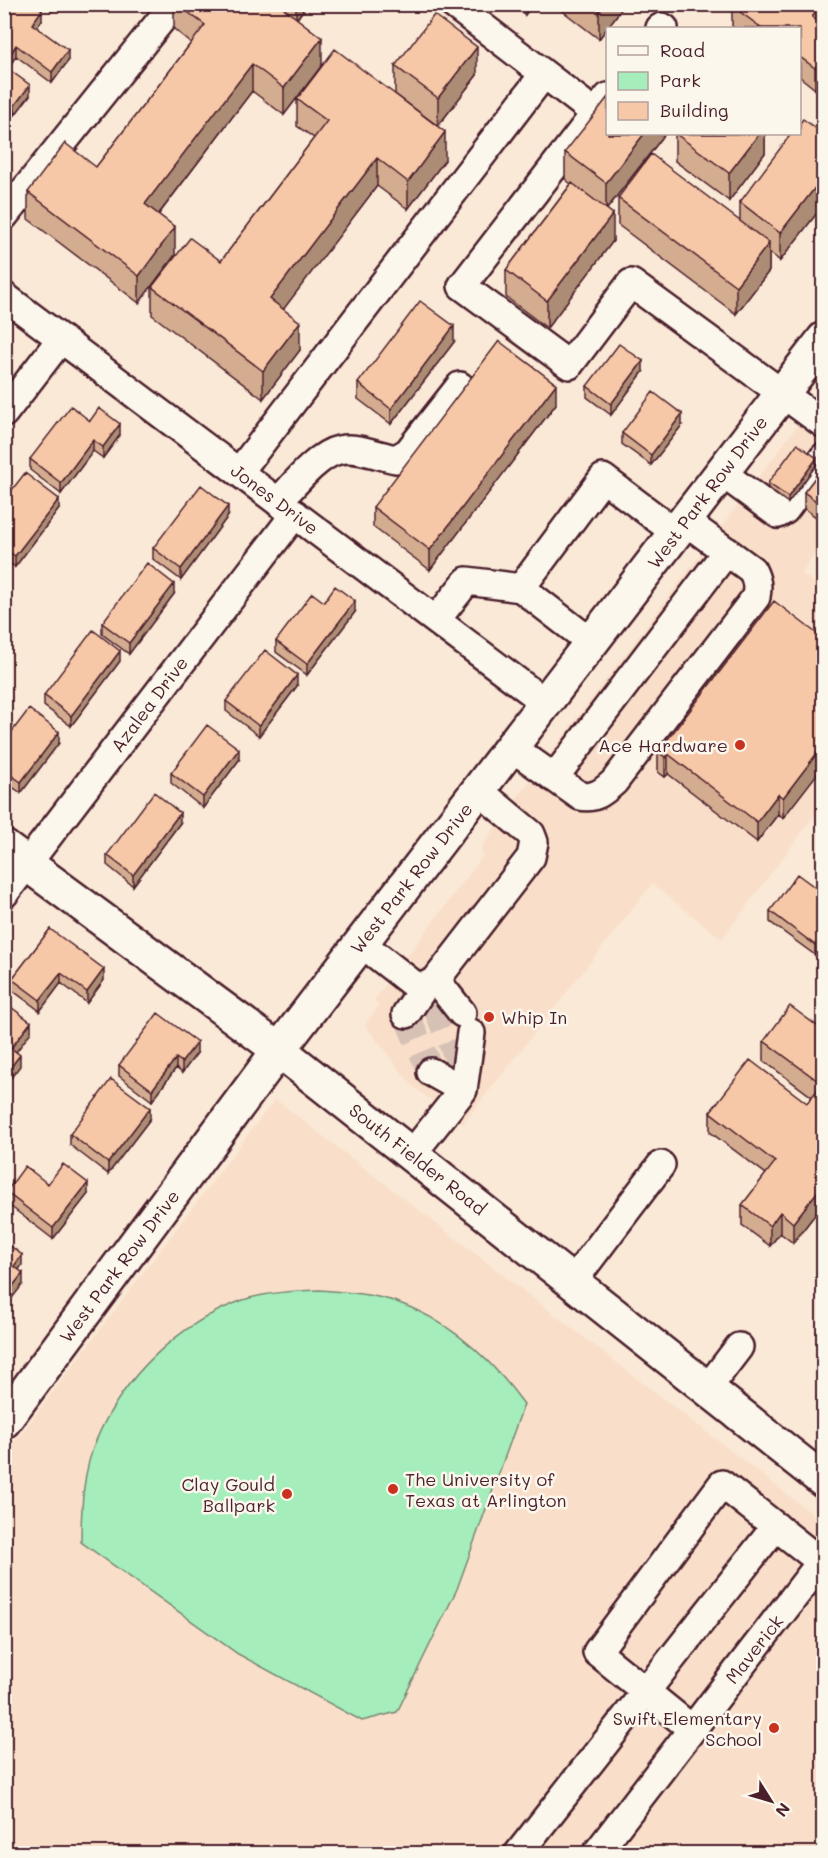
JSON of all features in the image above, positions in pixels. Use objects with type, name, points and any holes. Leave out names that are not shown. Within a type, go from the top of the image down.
[{"type":"main road","name":"West Park Row Drive","points":[[4,1421],[279,1050],[782,394],[821,348]]},
{"type":"main road","name":"South Fielder Road","points":[[16,856],[279,1050],[824,1481]]},
{"type":"street","points":[[4,216],[174,4]]},
{"type":"street","points":[[453,4],[544,74],[601,105],[462,286],[569,365],[631,283],[824,424]]},
{"type":"street","points":[[239,472],[544,74]]},
{"type":"street","name":"Jones Drive","points":[[4,296],[546,702]]},
{"type":"street","points":[[4,413],[61,339]]},
{"type":"street","name":"Azalea Drive","points":[[4,894],[16,856],[286,508],[319,460],[339,450],[361,451],[396,459],[408,452],[460,386]]},
{"type":"street","points":[[722,473],[778,514],[785,510],[824,457]]},
{"type":"street","points":[[511,747],[580,796],[590,798],[601,794],[614,782],[756,597],[758,588],[757,579],[752,570],[727,551],[680,527],[603,478],[521,588]]},
{"type":"street","points":[[554,778],[727,551]]},
{"type":"street","points":[[436,620],[467,581],[521,588],[592,642]]},
{"type":"street","points":[[424,999],[531,857],[534,842],[531,834],[478,790]]},
{"type":"street","points":[[361,943],[413,984],[424,999],[467,1023],[463,1090],[412,1154]]},
{"type":"street","points":[[445,1066],[463,1090]]},
{"type":"street","points":[[573,1281],[662,1165]]},
{"type":"street","points":[[707,1389],[739,1347]]},
{"type":"street","points":[[692,1729],[597,1652],[722,1484],[822,1560]]},
{"type":"street","points":[[518,1854],[776,1526]]},
{"type":"street","name":"Maverick","points":[[596,1854],[822,1560]]},
{"type":"shaded area","points":[[822,393],[823,543],[802,573],[823,589],[823,804],[722,939],[652,884],[463,1124],[412,1086],[365,1025],[379,1005],[374,1000],[482,857],[481,847],[522,791]]},
{"type":"shaded area","name":"The University of Texas at Arlington","points":[[275,1099],[823,1522],[823,1853],[5,1853],[4,1456]]},
{"type":"green space","name":"Clay Gould Ballpark","points":[[320,1290],[388,1299],[435,1320],[484,1357],[524,1404],[457,1589],[397,1712],[362,1721],[238,1654],[81,1542],[84,1489],[92,1450],[108,1415],[122,1394],[156,1354],[197,1323],[243,1300],[291,1291]]},
{"type":"building","points":[[4,4],[35,4],[42,10],[32,24],[68,50],[52,72],[16,45],[10,55],[4,51]]},
{"type":"building","points":[[177,4],[278,4],[322,38],[284,88],[252,64],[145,204],[175,227],[139,276],[28,192],[65,143],[96,167],[205,25]]},
{"type":"building","points":[[590,4],[605,4],[599,11]]},
{"type":"building","points":[[733,4],[822,4],[812,17],[824,26],[824,57],[815,68],[801,58],[801,27],[761,27],[732,6]]},
{"type":"building","points":[[434,15],[477,47],[438,98],[395,66]]},
{"type":"building","points":[[335,49],[445,132],[408,182],[377,158],[270,299],[300,322],[263,371],[152,287],[190,238],[221,261],[327,121],[297,99]]},
{"type":"building","points":[[4,66],[30,85],[15,105],[4,97]]},
{"type":"building","points":[[606,100],[606,135],[643,135],[606,183],[565,152]]},
{"type":"building","points":[[803,119],[824,134],[824,176],[780,233],[740,202],[790,135],[801,135]]},
{"type":"building","points":[[677,135],[758,135],[729,173]]},
{"type":"building","points":[[651,154],[769,243],[736,286],[618,198]]},
{"type":"building","points":[[572,183],[613,214],[547,301],[506,270]]},
{"type":"building","points":[[420,301],[454,326],[391,409],[358,383]]},
{"type":"building","points":[[499,341],[556,384],[430,550],[373,507]]},
{"type":"building","points":[[619,344],[643,361],[611,404],[587,386]]},
{"type":"building","points":[[653,392],[682,414],[651,455],[622,433]]},
{"type":"building","points":[[71,406],[90,421],[99,408],[120,424],[103,447],[93,440],[61,483],[30,459]]},
{"type":"building","points":[[797,444],[817,458],[788,497],[768,483]]},
{"type":"building","points":[[824,466],[824,507],[804,492]]},
{"type":"building","points":[[25,473],[59,499],[15,556],[4,548],[4,500]]},
{"type":"building","points":[[201,485],[228,506],[181,569],[153,548]]},
{"type":"building","points":[[147,563],[174,584],[129,643],[102,623]]},
{"type":"building","points":[[335,586],[355,601],[307,664],[276,641],[312,593],[324,602]]},
{"type":"building","points":[[774,601],[824,639],[824,744],[783,798],[778,794],[757,822],[668,754],[665,757],[658,752]]},
{"type":"building","points":[[93,630],[120,651],[71,716],[44,695]]},
{"type":"building","points":[[265,650],[297,675],[259,726],[226,701]]},
{"type":"building","points":[[29,709],[59,732],[21,782],[4,770],[4,742]]},
{"type":"building","points":[[207,725],[239,749],[203,797],[171,773]]},
{"type":"building","points":[[154,792],[180,813],[133,875],[107,855]]},
{"type":"building","points":[[797,874],[824,894],[824,933],[815,945],[770,911]]},
{"type":"building","points":[[50,929],[104,969],[87,992],[61,973],[40,1000],[12,979]]},
{"type":"building","points":[[4,1002],[31,1022],[11,1048],[20,1055],[4,1076]]},
{"type":"building","points":[[790,1006],[824,1031],[824,1183],[793,1223],[780,1212],[770,1226],[742,1205],[775,1162],[710,1112],[750,1060],[807,1103],[822,1084],[764,1041]]},
{"type":"building","points":[[158,1013],[197,1042],[182,1062],[176,1058],[152,1090],[119,1065]]},
{"type":"building","points":[[111,1079],[150,1108],[108,1163],[70,1134]]},
{"type":"building","points":[[63,1164],[88,1183],[53,1228],[6,1192],[25,1166],[48,1184]]},
{"type":"building","points":[[4,1241],[22,1255],[14,1266],[23,1273],[5,1296],[4,1295]]},
{"type":"tunnel","points":[[434,1003],[459,1060]]},
{"type":"tunnel","points":[[406,1014],[431,1072]]},
{"type":"place","name":"Ace Hardware","points":[[740,745]]},
{"type":"place","name":"Whip In","points":[[489,1017]]},
{"type":"place","name":"The University of Texas at Arlington","points":[[393,1489]]},
{"type":"place","name":"Clay Gould Ballpark","points":[[287,1494]]},
{"type":"place","name":"Swift Elementary School","points":[[774,1728]]}]
